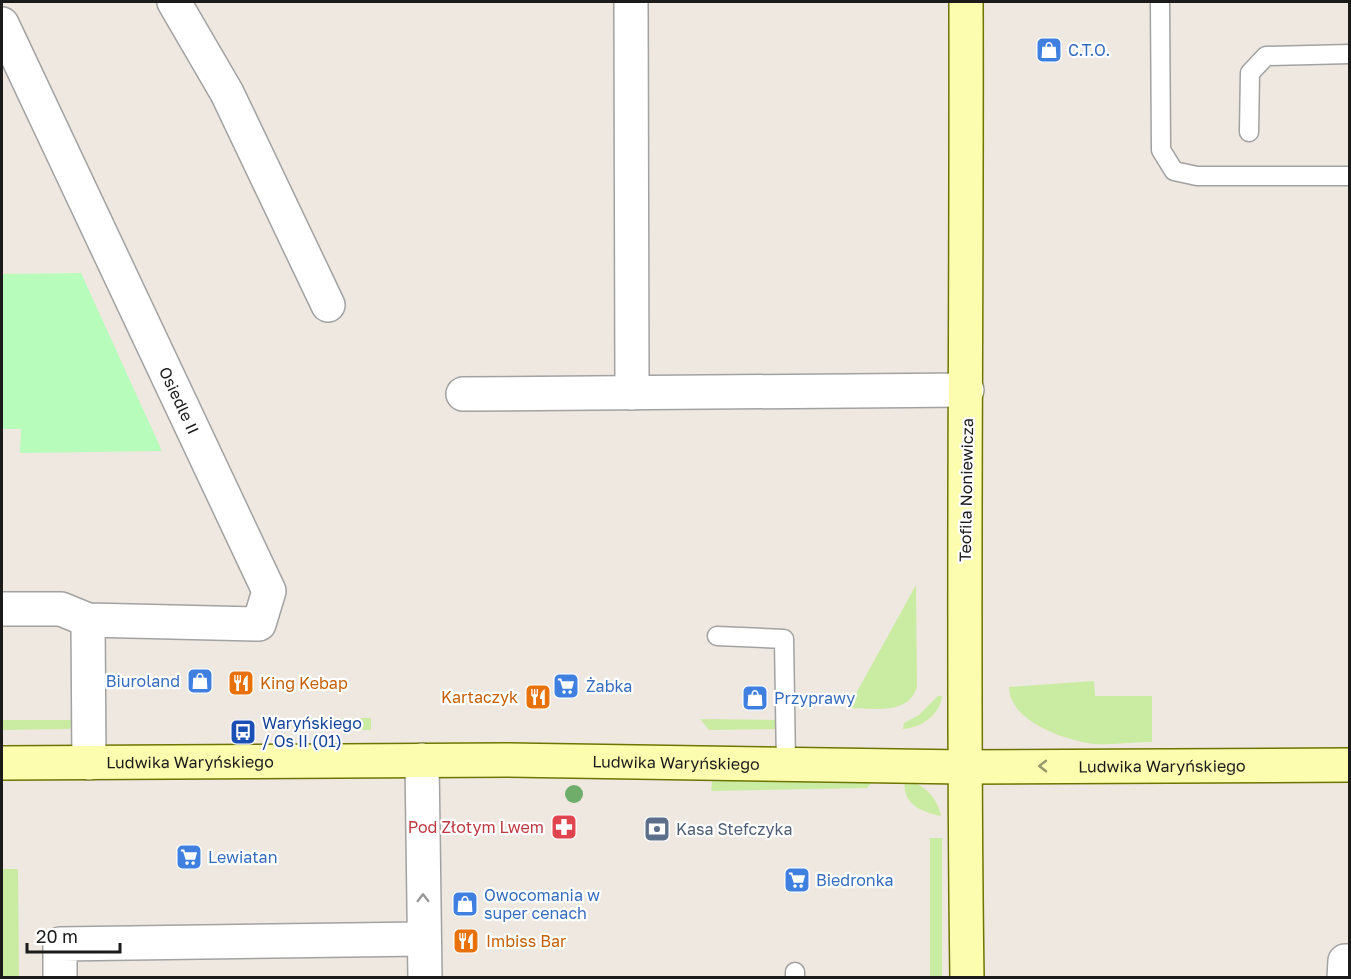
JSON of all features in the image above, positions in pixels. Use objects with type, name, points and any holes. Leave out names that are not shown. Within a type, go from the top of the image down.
[{"type":"street","points":[[174,2],[227,93],[328,305]]},
{"type":"street","points":[[631,2],[632,393]]},
{"type":"street","name":"Teofila Noniewicza","points":[[966,2],[967,390],[964,767],[967,978]]},
{"type":"street","name":"Osiedle II","points":[[2,24],[269,591],[259,624],[88,620],[61,609],[2,609]]},
{"type":"street","points":[[463,394],[967,390]]},
{"type":"street","points":[[88,620],[89,763]]},
{"type":"street","points":[[422,760],[425,978]]},
{"type":"street","name":"Ludwika Waryńskiego","points":[[2,763],[422,760],[964,767],[1350,765]]},
{"type":"street","points":[[60,978],[60,944],[423,939]]},
{"type":"street","points":[[1344,978],[1345,961],[1350,961]]},
{"type":"lane","points":[[1160,2],[1161,150],[1174,171],[1197,176],[1350,176]]},
{"type":"lane","points":[[1249,132],[1250,73],[1266,56],[1350,54]]},
{"type":"lane","points":[[717,636],[784,639],[786,764]]},
{"type":"green space","points":[[81,273],[162,451],[20,453],[21,429],[2,429],[2,274]]},
{"type":"green space","points":[[916,585],[917,687],[906,703],[898,706],[878,709],[848,708]]},
{"type":"green space","points":[[1094,681],[1095,696],[1152,696],[1152,742],[1099,744],[1059,735],[1025,717],[1011,698],[1009,687]]},
{"type":"green space","points":[[938,696],[942,696],[934,715],[923,723],[903,729],[904,723],[919,715]]},
{"type":"green space","points":[[304,718],[371,718],[371,730],[293,729]]},
{"type":"green space","points":[[700,719],[778,720],[782,729],[709,730]]},
{"type":"green space","points":[[2,720],[79,720],[69,729],[2,730]]},
{"type":"green space","points":[[905,780],[918,784],[929,792],[937,803],[941,816],[914,806],[906,795]]},
{"type":"green space","points":[[712,781],[873,781],[867,788],[711,791]]},
{"type":"green space","points":[[930,838],[942,838],[942,977],[930,977]]},
{"type":"green space","points":[[2,869],[18,869],[19,977],[2,977]]},
{"type":"place","name":"C.T.O.","points":[[1049,50]]},
{"type":"place","name":"Biuroland","points":[[200,681]]},
{"type":"place","name":"King Kebap","points":[[241,683]]},
{"type":"place","name":"Żabka","points":[[566,686]]},
{"type":"place","name":"Kartaczyk","points":[[538,697]]},
{"type":"place","name":"Przyprawy","points":[[755,698]]},
{"type":"place","name":"Waryńskiego / Os II (01)","points":[[243,732]]},
{"type":"place","name":"Pod Złotym Lwem","points":[[564,827]]},
{"type":"place","name":"Kasa Stefczyka","points":[[657,829]]},
{"type":"place","name":"Lewiatan","points":[[189,857]]},
{"type":"place","name":"Biedronka","points":[[797,880]]},
{"type":"place","name":"Owocomania w super cenach","points":[[465,904]]},
{"type":"place","name":"Imbiss Bar","points":[[466,941]]}]
